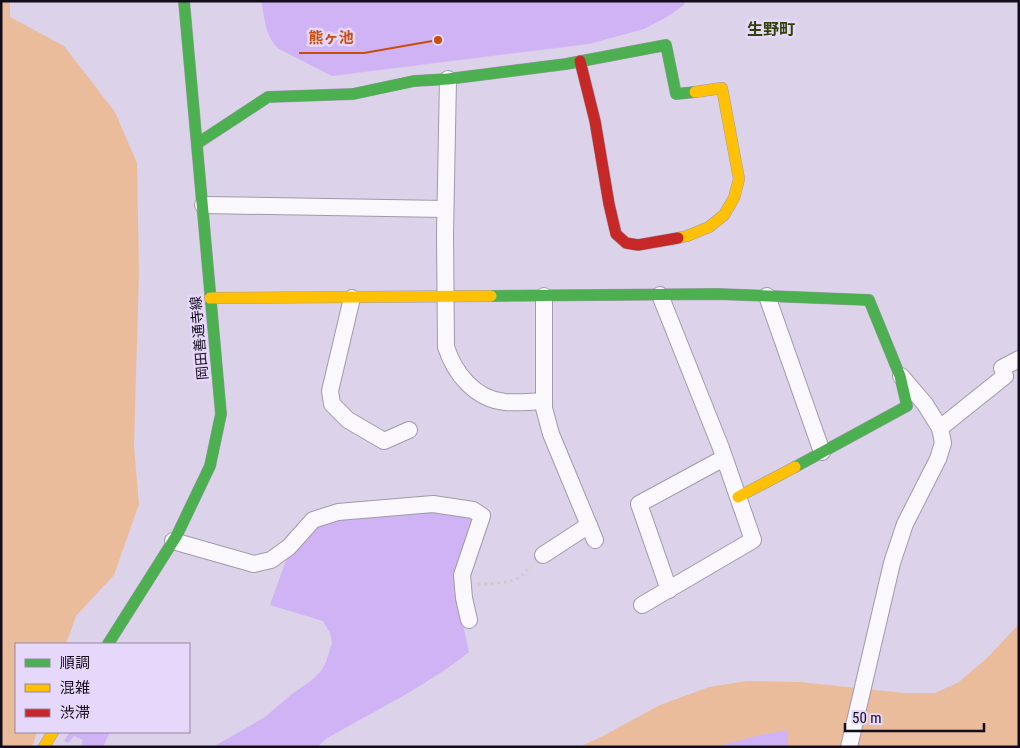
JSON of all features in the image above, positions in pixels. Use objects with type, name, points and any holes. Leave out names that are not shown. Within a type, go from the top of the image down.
[{"type":"street","name":"岡田善通寺線","points":[[109,643],[173,541],[210,466],[221,414],[184,1]]},
{"type":"street","points":[[198,143],[268,97],[353,94],[414,81],[448,79],[580,61],[666,45],[676,94],[722,88],[739,179],[734,198],[724,214],[709,227],[687,236],[638,245],[626,243],[616,234],[595,121],[580,61]]},
{"type":"street","points":[[448,79],[445,210],[446,347],[450,361],[471,388],[487,398],[504,402],[544,401]]},
{"type":"street","points":[[202,205],[445,210]]},
{"type":"street","points":[[210,298],[718,294],[869,300],[900,376],[907,406],[738,497]]},
{"type":"street","points":[[642,605],[753,540],[724,458],[660,295]]},
{"type":"street","points":[[542,556],[592,532],[551,434],[544,408],[544,296]]},
{"type":"street","points":[[767,296],[822,452]]},
{"type":"street","points":[[352,298],[330,391],[332,404],[348,420],[384,441],[409,430]]},
{"type":"street","points":[[940,428],[1005,376],[1002,368],[1019,359]]},
{"type":"street","points":[[849,747],[892,563],[905,524],[938,459],[943,443],[940,428],[925,404],[900,376]]},
{"type":"street","points":[[669,590],[639,504],[724,458]]},
{"type":"street","points":[[173,541],[254,564],[271,560],[289,547],[313,520],[338,512],[433,504],[473,510],[482,516],[462,575],[469,620]]},
{"type":"street","points":[[44,747],[52,733]]},
{"type":"path","points":[[463,586],[507,582],[519,578],[542,556]]},
{"type":"shaded area","points":[[1,1],[10,1],[10,17],[64,46],[115,112],[137,163],[139,273],[134,446],[139,504],[114,575],[76,616],[66,643],[15,643],[15,733],[37,733],[32,747],[1,747]]},
{"type":"shaded area","points":[[261,1],[685,1],[684,5],[667,17],[644,29],[589,44],[332,76],[279,49],[274,44],[266,27]]},
{"type":"shaded area","points":[[443,511],[473,518],[474,524],[457,596],[469,652],[435,676],[326,739],[317,747],[213,747],[265,717],[312,680],[321,671],[326,662],[332,643],[330,633],[323,621],[270,605],[285,563],[295,546],[321,524],[340,517]]},
{"type":"shaded area","points":[[1019,624],[1019,747],[579,747],[660,705],[709,687],[747,681],[800,682],[904,693],[935,693],[959,682],[987,658]]},
{"type":"shaded area","points":[[787,730],[788,747],[725,747],[722,745],[756,736]]},
{"type":"shaded area","points":[[69,733],[110,733],[103,747],[81,747],[83,740],[74,736],[68,743],[64,741]]},
{"type":"traffic: fast","points":[[109,643],[177,535],[210,466],[221,414],[184,1]]},
{"type":"traffic: fast","points":[[198,143],[268,97],[353,94],[414,81],[448,79],[566,64],[666,45],[676,94],[695,92]]},
{"type":"traffic: fast","points":[[491,296],[718,294],[869,300],[900,376],[907,406],[795,467]]},
{"type":"traffic: slow","points":[[678,238],[709,227],[724,215],[734,198],[739,179],[722,88],[695,92]]},
{"type":"traffic: slow","points":[[210,298],[491,296]]},
{"type":"traffic: slow","points":[[738,497],[795,467]]},
{"type":"traffic: slow","points":[[44,747],[52,733]]},
{"type":"traffic: jam","points":[[580,61],[595,121],[616,234],[626,243],[638,245],[678,238]]},
{"type":"place","name":"熊ヶ池","points":[[438,40]]},
{"type":"district","name":"生野町","points":[[771,29]]}]
